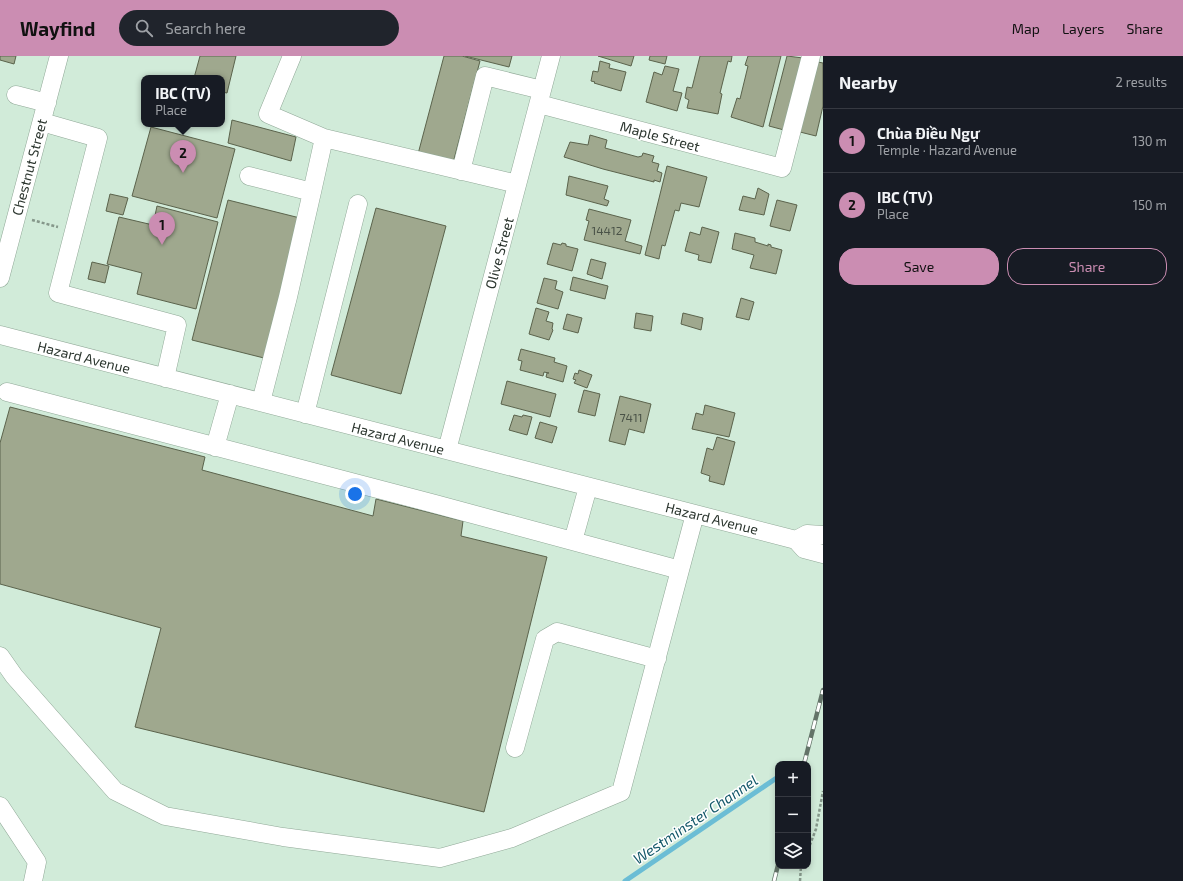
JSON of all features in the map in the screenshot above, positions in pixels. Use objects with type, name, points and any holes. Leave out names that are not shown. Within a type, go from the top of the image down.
[{"type":"street","name":"Chestnut Street","points":[[0,278],[59,56]]},
{"type":"street","points":[[292,56],[268,114],[324,138],[517,184]]},
{"type":"street","name":"Olive Street","points":[[447,450],[551,56]]},
{"type":"street","name":"Maple Street","points":[[461,171],[486,76],[541,97],[782,168],[811,56]]},
{"type":"street","points":[[16,95],[46,103]]},
{"type":"street","points":[[42,122],[98,138],[58,293],[177,325],[164,378]]},
{"type":"street","points":[[261,402],[288,297],[324,138]]},
{"type":"street","points":[[250,176],[312,192]]},
{"type":"street","points":[[305,414],[358,204]]},
{"type":"street","name":"Hazard Avenue","points":[[0,335],[796,540],[804,549],[821,555]]},
{"type":"street","points":[[7,392],[680,570]]},
{"type":"street","points":[[215,447],[230,394]]},
{"type":"street","points":[[573,541],[588,487]]},
{"type":"street","points":[[0,656],[14,676],[115,791],[165,816],[283,837],[440,858],[512,838],[622,792],[695,514]]},
{"type":"street","points":[[796,540],[807,534],[823,535]]},
{"type":"street","points":[[514,748],[545,639],[557,632],[657,659]]},
{"type":"street","points":[[0,806],[37,862],[34,881]]},
{"type":"path","points":[[16,216],[74,231]]},
{"type":"path","points":[[811,842],[816,829],[823,791]]},
{"type":"path","points":[[800,881],[802,869]]},
{"type":"building","points":[[0,56],[16,56],[14,64],[0,60]]},
{"type":"building","points":[[200,56],[236,56],[227,93],[225,93],[225,75],[195,75]]},
{"type":"building","points":[[444,56],[462,56],[480,61],[453,163],[418,154]]},
{"type":"building","points":[[465,56],[512,56],[509,67]]},
{"type":"building","points":[[598,56],[634,56],[631,66]]},
{"type":"building","points":[[650,56],[667,56],[665,64],[649,60]]},
{"type":"building","points":[[700,56],[732,56],[731,62],[728,61],[720,93],[722,94],[718,114],[687,108],[689,100],[685,98],[687,87],[692,88]]},
{"type":"building","points":[[748,56],[781,56],[763,127],[731,117],[737,98],[740,99],[748,66],[745,65]]},
{"type":"building","points":[[787,56],[803,58],[784,130],[769,126]]},
{"type":"building","points":[[600,61],[610,64],[609,68],[626,72],[621,91],[591,81],[593,71],[598,72]]},
{"type":"building","points":[[818,62],[823,63],[823,106],[816,136],[800,132]]},
{"type":"building","points":[[665,66],[679,69],[673,91],[682,93],[677,111],[646,102],[654,72],[662,75]]},
{"type":"building","points":[[232,120],[296,137],[291,161],[228,143]]},
{"type":"building","points":[[151,127],[235,149],[217,218],[132,196]]},
{"type":"building","points":[[590,135],[607,140],[605,148],[638,157],[642,156],[643,153],[654,156],[652,162],[659,164],[657,171],[662,173],[660,182],[654,180],[654,182],[603,169],[564,157],[570,142],[588,145]]},
{"type":"building","points":[[667,166],[707,177],[699,207],[681,203],[679,211],[675,210],[665,246],[662,245],[659,259],[645,255]]},
{"type":"building","points":[[569,176],[608,186],[604,199],[609,201],[607,206],[566,195]]},
{"type":"building","points":[[758,188],[769,194],[764,215],[739,210],[743,196],[755,199]]},
{"type":"building","points":[[110,194],[128,198],[123,215],[106,211]]},
{"type":"building","points":[[228,200],[300,218],[264,358],[192,340]]},
{"type":"building","points":[[777,200],[797,205],[790,231],[770,226]]},
{"type":"building","points":[[157,206],[218,222],[196,309],[137,294],[142,273],[107,264],[119,217],[153,225]]},
{"type":"building","points":[[376,208],[446,226],[401,394],[331,375]]},
{"type":"building","points":[[589,209],[631,220],[625,241],[642,246],[640,254],[584,240],[589,221],[586,220]]},
{"type":"building","points":[[702,227],[719,232],[711,263],[698,260],[699,255],[685,251],[690,232],[700,235]]},
{"type":"building","points":[[735,233],[755,238],[755,242],[768,246],[768,244],[771,245],[771,247],[782,250],[776,274],[750,268],[754,255],[732,249]]},
{"type":"building","points":[[553,243],[561,245],[562,243],[566,244],[566,246],[578,249],[572,271],[547,264]]},
{"type":"building","points":[[591,259],[606,263],[602,279],[587,274]]},
{"type":"building","points":[[92,262],[109,266],[105,283],[88,279]]},
{"type":"building","points":[[573,277],[608,286],[605,299],[570,290]]},
{"type":"building","points":[[544,278],[557,281],[555,289],[563,292],[558,309],[537,303]]},
{"type":"building","points":[[741,298],[754,302],[749,320],[736,317]]},
{"type":"building","points":[[536,308],[549,312],[546,321],[553,323],[553,330],[549,340],[529,334]]},
{"type":"building","points":[[636,313],[653,316],[651,331],[634,328]]},
{"type":"building","points":[[683,313],[703,318],[701,330],[681,324]]},
{"type":"building","points":[[567,314],[582,318],[578,333],[563,329]]},
{"type":"building","points":[[521,349],[555,358],[554,362],[567,366],[563,382],[546,377],[547,373],[549,373],[544,372],[543,376],[520,370],[522,361],[518,360]]},
{"type":"building","points":[[579,370],[592,375],[587,388],[574,383],[576,380],[573,379],[575,373],[578,374]]},
{"type":"building","points":[[507,381],[556,394],[550,417],[501,404]]},
{"type":"building","points":[[584,390],[600,394],[595,416],[578,412]]},
{"type":"building","points":[[620,396],[651,404],[644,433],[629,429],[625,445],[609,441]]},
{"type":"building","points":[[705,405],[735,413],[729,437],[692,429],[696,413],[703,415]]},
{"type":"building","points":[[10,407],[205,457],[202,470],[373,516],[376,499],[463,521],[461,536],[547,557],[484,812],[135,727],[161,628],[0,584],[0,443]]},
{"type":"building","points":[[514,415],[532,417],[527,435],[509,430]]},
{"type":"building","points":[[540,422],[557,427],[552,443],[535,438]]},
{"type":"building","points":[[717,437],[735,442],[724,485],[709,481],[710,476],[701,473],[707,448],[713,450]]},
{"type":"waterway","name":"Westminster Channel","points":[[625,881],[775,779]]},
{"type":"railway","points":[[805,761],[823,690]]},
{"type":"railway","points":[[774,881],[777,869]]},
{"type":"place","name":"IBC (TV)","points":[[183,173]]},
{"type":"place","name":"Chùa Điều Ngự","points":[[162,245]]}]
